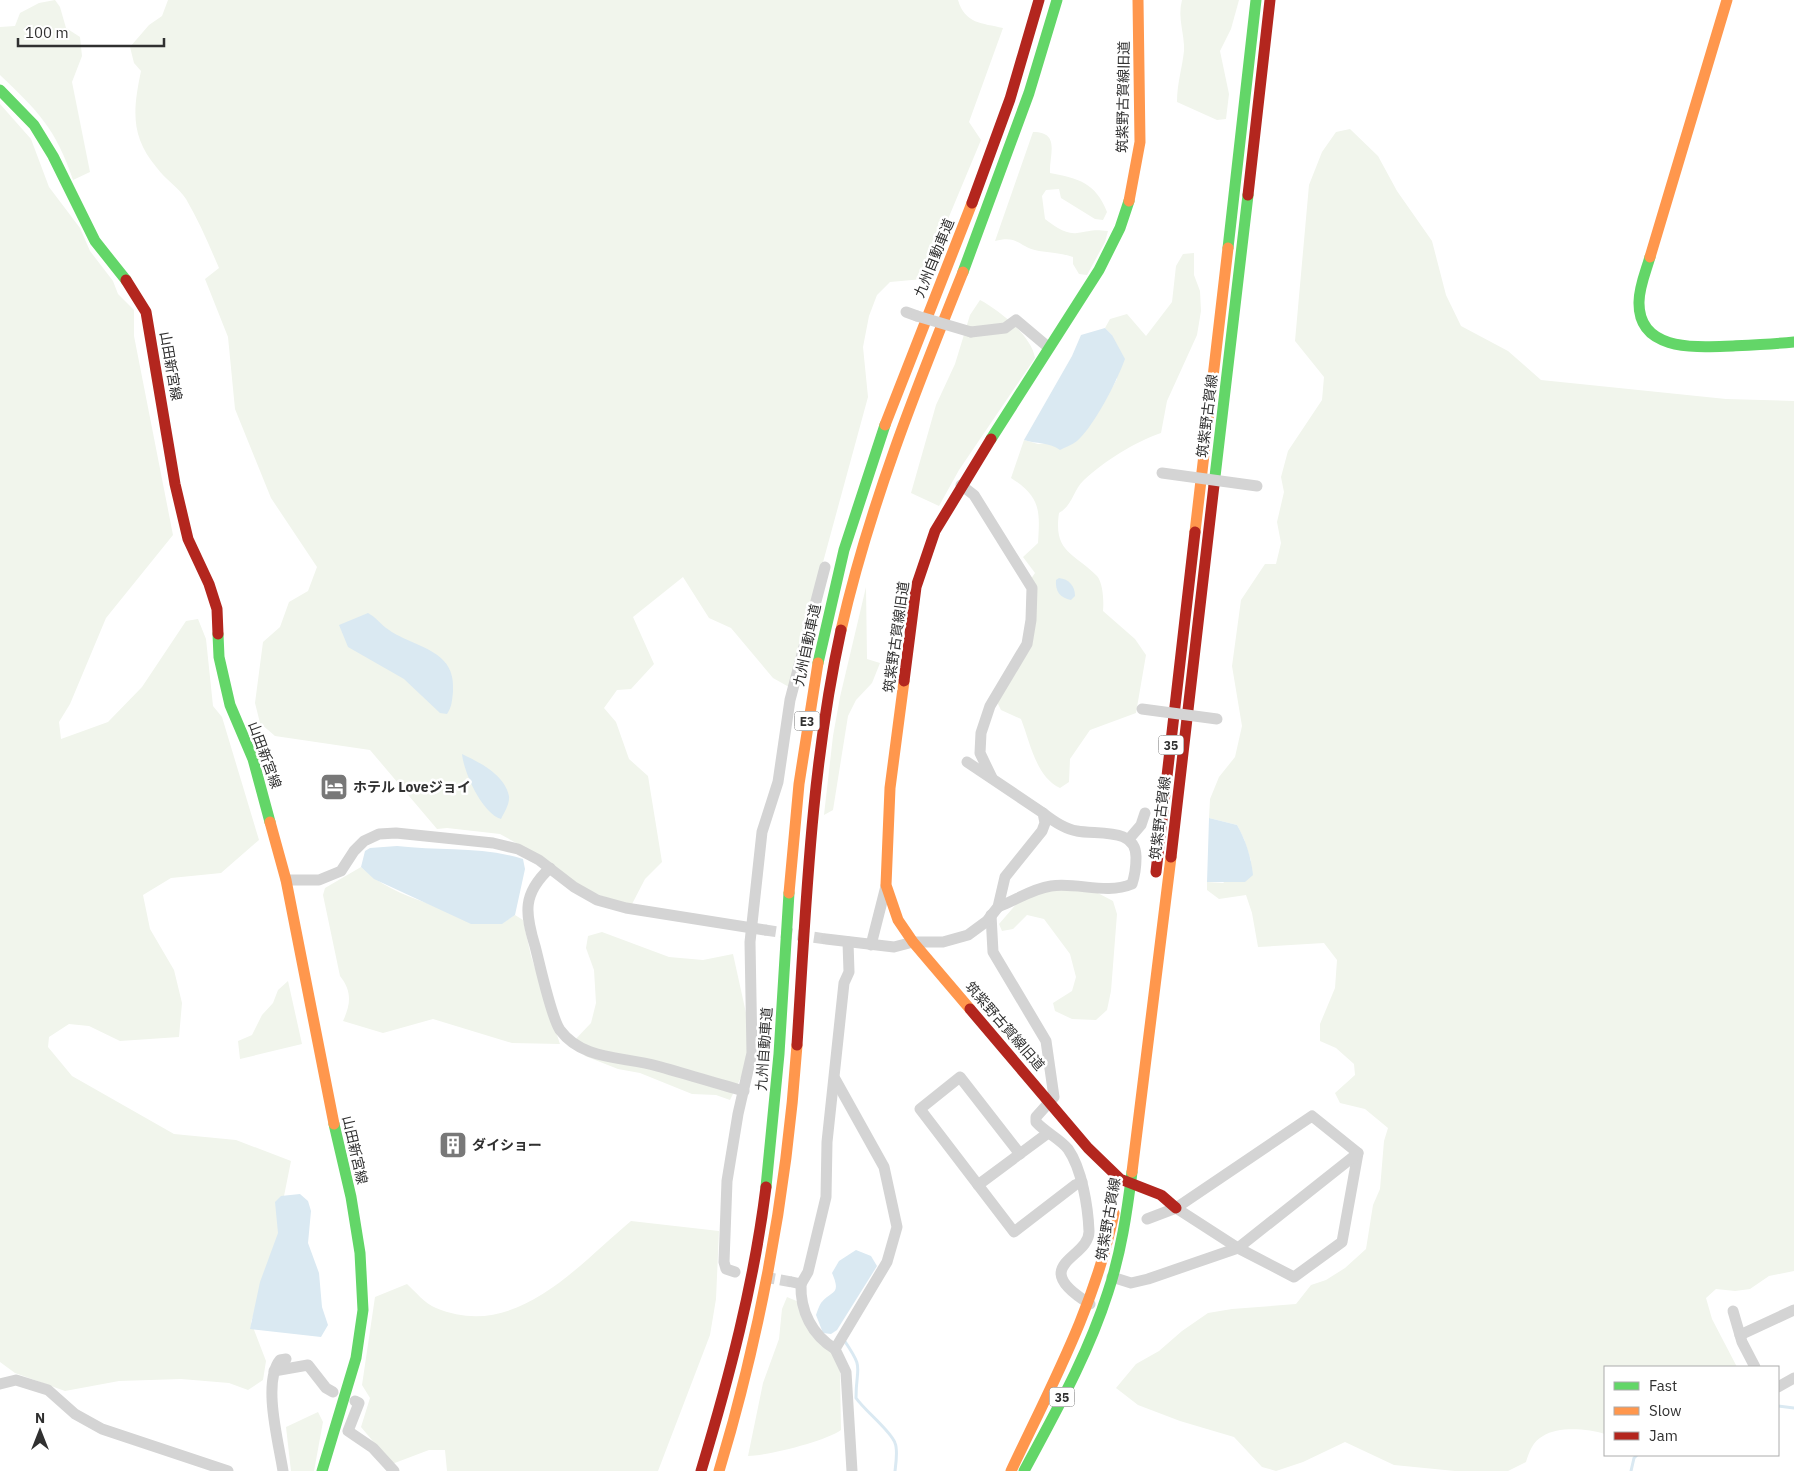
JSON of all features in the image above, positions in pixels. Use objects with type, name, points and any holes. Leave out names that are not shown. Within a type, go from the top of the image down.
[{"type":"main road","name":"九州自動車道","points":[[702,1471],[741,1334],[755,1264],[766,1190],[774,1113],[793,833],[808,714],[840,563],[867,474],[983,175],[1021,65],[1039,0]]},
{"type":"main road","name":"E3","points":[[719,1471],[739,1407],[772,1264],[791,1119],[813,810],[822,736],[837,650],[880,489],[908,411],[995,192],[1038,67],[1057,0]]},
{"type":"main road","name":"筑紫野古賀線旧道","points":[[1125,1180],[1088,1148],[913,942],[898,920],[886,885],[886,846],[890,788],[916,587],[935,531],[961,485],[1099,270],[1120,228],[1130,197],[1140,142],[1138,0]]},
{"type":"main road","name":"筑紫野古賀線","points":[[1156,880],[1256,0]]},
{"type":"main road","name":"筑紫野古賀線","points":[[1011,1471],[1090,1304],[1125,1180],[1172,843],[1270,0]]},
{"type":"main road","points":[[1728,0],[1643,280],[1639,303],[1654,336],[1675,347],[1700,348],[1794,342]]},
{"type":"main road","name":"山田新宮線","points":[[0,90],[34,126],[53,156],[95,241],[130,284],[146,312],[175,484],[188,539],[209,584],[217,609],[219,657],[230,705],[253,759],[286,880],[328,1100],[351,1197],[360,1253],[363,1310],[356,1358],[322,1471]]},
{"type":"main road","name":"筑紫野古賀線","points":[[1024,1471],[1076,1369],[1096,1322],[1119,1251],[1144,977]]},
{"type":"main road","points":[[1125,1180],[1161,1195],[1176,1208]]},
{"type":"street","points":[[911,314],[971,332],[1005,328],[1016,320],[1048,347]]},
{"type":"street","points":[[1162,473],[1257,486]]},
{"type":"street","points":[[961,485],[974,495],[1032,588],[1031,620],[1026,644],[990,706],[981,733],[980,753],[993,779]]},
{"type":"street","points":[[735,1272],[726,1269],[724,1262],[727,1181],[738,1114],[752,1053],[750,942],[762,832],[778,782],[790,700],[825,567]]},
{"type":"street","points":[[1142,709],[1217,720]]},
{"type":"street","points":[[826,939],[894,946],[913,942],[943,942],[968,935],[994,911],[1030,890],[1074,885],[1113,889],[1132,884],[1136,874],[1136,852],[1126,836],[1075,831],[1055,823],[967,762]]},
{"type":"street","points":[[1043,813],[1045,823],[1042,831],[1005,877],[994,911],[993,952],[1046,1041],[1054,1097],[1051,1103],[1036,1117],[1036,1122],[1068,1149],[1082,1182],[1089,1234],[1086,1243],[1067,1259],[1062,1269],[1063,1279],[1075,1294],[1090,1304]]},
{"type":"street","points":[[1129,839],[1141,825],[1145,813]]},
{"type":"street","points":[[286,880],[319,880],[341,871],[354,851],[364,841],[379,834],[396,833],[493,843],[518,849],[550,868],[574,887],[597,900],[626,908],[765,930]]},
{"type":"street","points":[[550,868],[532,889],[527,918],[560,1029],[576,1046],[604,1057],[654,1065],[744,1091]]},
{"type":"street","points":[[871,945],[886,885]]},
{"type":"street","points":[[848,942],[849,972],[844,983],[827,1142],[826,1197],[808,1272],[797,1283],[809,1323],[823,1341],[835,1349],[846,1372],[852,1471]]},
{"type":"street","points":[[1020,1154],[960,1077],[920,1109],[1014,1232],[1075,1185],[1082,1182]]},
{"type":"street","points":[[835,1079],[884,1167],[896,1227],[887,1262],[835,1349]]},
{"type":"street","points":[[1147,1219],[1176,1208],[1312,1116],[1358,1152]]},
{"type":"street","points":[[978,1185],[1048,1133]]},
{"type":"street","points":[[1176,1208],[1238,1248],[1294,1278],[1342,1242],[1358,1152]]},
{"type":"street","points":[[1112,1276],[1131,1283],[1238,1248],[1358,1152]]},
{"type":"street","points":[[1740,1335],[1794,1310]]},
{"type":"street","points":[[1733,1311],[1740,1335],[1755,1366]]},
{"type":"street","points":[[283,1471],[273,1407],[274,1371],[280,1360],[286,1360]]},
{"type":"street","points":[[274,1371],[308,1366],[326,1388],[333,1392]]},
{"type":"street","points":[[1779,1386],[1794,1378]]},
{"type":"street","points":[[0,1384],[16,1380],[48,1390],[74,1414],[102,1429],[228,1471]]},
{"type":"street","points":[[355,1401],[359,1403],[348,1431],[373,1448],[394,1471]]},
{"type":"shaded area","points":[[55,0],[60,7],[66,28],[80,37],[82,56],[72,82],[90,172],[73,180],[60,147],[44,122],[25,99],[0,75],[0,27],[15,26],[20,13],[39,3]]},
{"type":"shaded area","points":[[168,0],[958,0],[965,14],[970,18],[981,23],[1003,28],[969,122],[981,140],[923,279],[890,282],[877,295],[869,316],[863,347],[868,397],[789,687],[773,678],[731,628],[709,618],[683,577],[633,617],[654,664],[631,689],[617,690],[604,708],[616,722],[629,759],[648,776],[662,862],[645,879],[631,906],[582,889],[552,863],[500,834],[447,828],[437,829],[370,750],[275,736],[260,723],[255,703],[263,642],[280,627],[289,602],[308,591],[317,567],[271,498],[235,409],[228,337],[205,279],[219,268],[200,224],[186,199],[160,172],[148,156],[138,134],[135,110],[141,71],[134,63],[130,47],[149,25],[162,16]]},
{"type":"shaded area","points":[[1182,0],[1239,0],[1231,29],[1220,51],[1229,94],[1226,119],[1217,120],[1177,102],[1184,51],[1180,13]]},
{"type":"shaded area","points":[[0,104],[31,139],[49,187],[80,228],[90,251],[113,281],[118,294],[134,310],[134,336],[173,535],[106,618],[70,704],[59,722],[61,739],[108,722],[142,687],[186,621],[198,619],[206,639],[213,706],[222,717],[259,840],[221,873],[171,878],[143,895],[150,929],[174,970],[182,1003],[179,1037],[120,1041],[89,1026],[69,1024],[49,1037],[48,1047],[72,1076],[174,1134],[236,1140],[291,1161],[282,1206],[282,1258],[264,1284],[251,1322],[266,1361],[263,1380],[248,1390],[229,1383],[181,1379],[119,1381],[65,1391],[15,1373],[0,1362]]},
{"type":"shaded area","points":[[1350,129],[1378,156],[1397,191],[1432,241],[1446,295],[1461,326],[1508,351],[1541,380],[1726,399],[1794,401],[1794,1271],[1769,1276],[1750,1289],[1735,1291],[1716,1289],[1706,1298],[1712,1319],[1736,1366],[1604,1366],[1604,1434],[1574,1429],[1550,1433],[1540,1438],[1534,1444],[1526,1462],[1508,1471],[1455,1471],[1394,1465],[1345,1442],[1303,1462],[1276,1471],[1262,1467],[1234,1437],[1180,1421],[1138,1405],[1116,1388],[1136,1364],[1159,1351],[1182,1331],[1208,1313],[1232,1309],[1296,1304],[1311,1285],[1326,1280],[1345,1268],[1366,1249],[1373,1205],[1380,1189],[1384,1141],[1388,1128],[1365,1109],[1340,1103],[1335,1093],[1355,1075],[1354,1064],[1336,1048],[1320,1041],[1320,1024],[1335,988],[1337,960],[1324,943],[1258,947],[1252,913],[1246,895],[1219,899],[1207,890],[1207,882],[1223,883],[1251,861],[1237,825],[1209,818],[1210,799],[1219,777],[1235,757],[1242,726],[1232,666],[1241,600],[1265,564],[1276,564],[1281,543],[1277,522],[1284,492],[1281,477],[1288,451],[1322,400],[1324,377],[1295,341],[1309,185],[1322,152],[1336,132]]},
{"type":"shaded area","points":[[1033,132],[1042,133],[1050,140],[1052,152],[1050,173],[1069,177],[1092,188],[1103,202],[1107,212],[1103,220],[1095,219],[1061,198],[1059,189],[1046,190],[1042,196],[1045,219],[1060,229],[1073,233],[1095,230],[1108,231],[1105,242],[1087,275],[1079,274],[1073,264],[1073,257],[1032,249],[1014,240],[995,241]]},
{"type":"shaded area","points":[[1194,253],[1194,275],[1200,291],[1201,311],[1197,335],[1167,401],[1161,433],[1130,447],[1092,473],[1080,484],[1067,506],[1059,513],[1059,536],[1063,544],[1074,557],[1097,576],[1101,583],[1103,611],[1135,639],[1146,655],[1136,713],[1090,730],[1070,759],[1069,782],[1060,788],[1045,776],[1039,767],[1021,719],[1001,710],[995,698],[1036,622],[1026,586],[1035,573],[1023,557],[1038,543],[1038,513],[1033,498],[1021,485],[1011,478],[1024,440],[1038,444],[1077,440],[1097,414],[1117,379],[1112,335],[1105,328],[1110,319],[1127,314],[1146,336],[1172,302],[1176,266],[1183,254]]},
{"type":"shaded area","points":[[980,300],[1014,324],[1028,341],[1035,358],[959,470],[939,506],[911,493],[936,405],[955,364],[970,315]]},
{"type":"shaded area","points":[[1105,328],[1112,335],[1125,359],[1117,379],[1091,425],[1077,441],[1060,450],[1047,444],[1024,440],[1072,356],[1081,335]]},
{"type":"shaded area","points":[[1059,578],[1068,581],[1073,586],[1075,596],[1071,600],[1064,598],[1057,591],[1056,580]]},
{"type":"shaded area","points":[[866,587],[867,659],[880,663],[872,683],[856,700],[848,716],[833,810],[824,815],[833,736],[840,697]]},
{"type":"shaded area","points":[[368,613],[389,630],[422,646],[441,658],[448,667],[452,678],[453,692],[451,706],[447,714],[440,713],[404,679],[348,647],[339,625]]},
{"type":"shaded area","points":[[462,754],[490,770],[507,788],[509,802],[501,819],[487,809],[475,791],[466,771]]},
{"type":"shaded area","points":[[1209,818],[1237,825],[1249,855],[1253,875],[1245,882],[1207,882]]},
{"type":"shaded area","points":[[397,846],[477,850],[523,859],[525,869],[515,915],[502,924],[471,924],[374,879],[361,867],[365,851],[370,848]]},
{"type":"shaded area","points":[[361,867],[375,879],[391,888],[427,903],[501,924],[515,915],[523,920],[531,956],[560,1044],[512,1043],[433,1019],[383,1033],[343,1021],[348,1009],[349,998],[347,987],[340,976],[323,895],[325,888]]},
{"type":"shaded area","points":[[1070,887],[1094,891],[1113,901],[1117,914],[1111,991],[1107,1010],[1096,1020],[1072,1019],[1055,1011],[1053,1003],[1072,991],[1076,977],[1070,954],[1044,919],[1027,915],[1013,929],[1002,931],[999,924],[1018,902],[1037,894]]},
{"type":"shaded area","points":[[602,932],[669,957],[703,960],[733,954],[748,1022],[747,1065],[730,1100],[716,1095],[692,1094],[640,1073],[618,1069],[585,1056],[573,1042],[591,1023],[596,1003],[594,970],[586,948],[588,936]]},
{"type":"shaded area","points":[[288,981],[302,1044],[240,1059],[238,1041],[252,1035],[262,1015],[273,1003],[278,990]]},
{"type":"shaded area","points":[[300,1194],[308,1201],[311,1211],[308,1243],[319,1273],[322,1307],[328,1325],[321,1337],[250,1329],[260,1282],[278,1233],[275,1202],[281,1196]]},
{"type":"shaded area","points":[[631,1221],[719,1231],[716,1299],[710,1335],[658,1471],[447,1471],[445,1450],[429,1450],[392,1464],[361,1427],[370,1398],[362,1385],[375,1297],[407,1284],[436,1308],[465,1316],[492,1315],[518,1307],[542,1294],[588,1259]]},
{"type":"shaded area","points":[[856,1250],[871,1256],[877,1266],[837,1330],[831,1334],[823,1333],[816,1315],[821,1303],[836,1289],[832,1273],[839,1261]]},
{"type":"shaded area","points":[[787,1297],[799,1302],[835,1354],[840,1372],[841,1430],[823,1439],[796,1447],[748,1456],[763,1383],[779,1339],[782,1309]]},
{"type":"shaded area","points":[[318,1412],[323,1422],[314,1471],[291,1471],[286,1427]]},
{"type":"waterway","points":[[844,1340],[857,1363],[856,1398],[893,1438],[895,1443],[897,1453],[895,1471]]},
{"type":"waterway","points":[[1779,1406],[1794,1408]]},
{"type":"waterway","points":[[1631,1471],[1636,1456]]},
{"type":"tunnel","points":[[765,930],[826,939]]},
{"type":"tunnel","points":[[764,1277],[792,1282]]},
{"type":"traffic: fast","points":[[963,272],[1029,93],[1057,0]]},
{"type":"traffic: fast","points":[[1228,248],[1256,0]]},
{"type":"traffic: fast","points":[[0,90],[34,125],[53,156],[95,241],[126,280]]},
{"type":"traffic: fast","points":[[1214,485],[1248,195]]},
{"type":"traffic: fast","points":[[991,439],[1099,270],[1120,228],[1129,201]]},
{"type":"traffic: fast","points":[[1650,257],[1641,285],[1639,302],[1641,319],[1648,331],[1659,339],[1673,344],[1704,347],[1794,342]]},
{"type":"traffic: fast","points":[[818,663],[844,550],[885,425]]},
{"type":"traffic: fast","points":[[218,634],[219,657],[230,705],[253,759],[270,822]]},
{"type":"traffic: fast","points":[[766,1187],[779,1054],[789,893]]},
{"type":"traffic: fast","points":[[322,1471],[356,1358],[363,1310],[360,1253],[351,1197],[334,1124]]},
{"type":"traffic: fast","points":[[1024,1471],[1081,1361],[1100,1315],[1113,1277],[1120,1247],[1132,1172]]},
{"type":"traffic: slow","points":[[1129,201],[1140,142],[1138,0]]},
{"type":"traffic: slow","points":[[1650,257],[1727,0]]},
{"type":"traffic: slow","points":[[885,425],[972,203]]},
{"type":"traffic: slow","points":[[1195,532],[1228,248]]},
{"type":"traffic: slow","points":[[841,630],[865,539],[895,449],[963,272]]},
{"type":"traffic: slow","points":[[789,893],[799,784],[818,663]]},
{"type":"traffic: slow","points":[[904,681],[890,788],[886,885],[898,920],[913,942],[970,1009]]},
{"type":"traffic: slow","points":[[270,822],[286,880],[334,1124]]},
{"type":"traffic: slow","points":[[1132,1172],[1171,857]]},
{"type":"traffic: slow","points":[[719,1471],[748,1366],[770,1261],[786,1154],[797,1045]]},
{"type":"traffic: slow","points":[[1011,1471],[1084,1313],[1096,1281],[1114,1213]]},
{"type":"traffic: jam","points":[[972,203],[1010,99],[1039,0]]},
{"type":"traffic: jam","points":[[1248,195],[1270,0]]},
{"type":"traffic: jam","points":[[126,280],[146,312],[175,484],[188,539],[209,584],[217,609],[218,634]]},
{"type":"traffic: jam","points":[[904,681],[916,587],[935,531],[991,439]]},
{"type":"traffic: jam","points":[[1171,857],[1214,485]]},
{"type":"traffic: jam","points":[[1156,872],[1195,532]]},
{"type":"traffic: jam","points":[[797,1045],[816,785],[831,681],[841,630]]},
{"type":"traffic: jam","points":[[970,1009],[1088,1148],[1120,1179],[1161,1195],[1176,1208]]},
{"type":"traffic: jam","points":[[701,1471],[740,1330],[755,1259],[766,1187]]},
{"type":"place","name":"ホテル Loveジョイ","points":[[334,787]]},
{"type":"place","name":"ダイショー","points":[[453,1145]]}]
